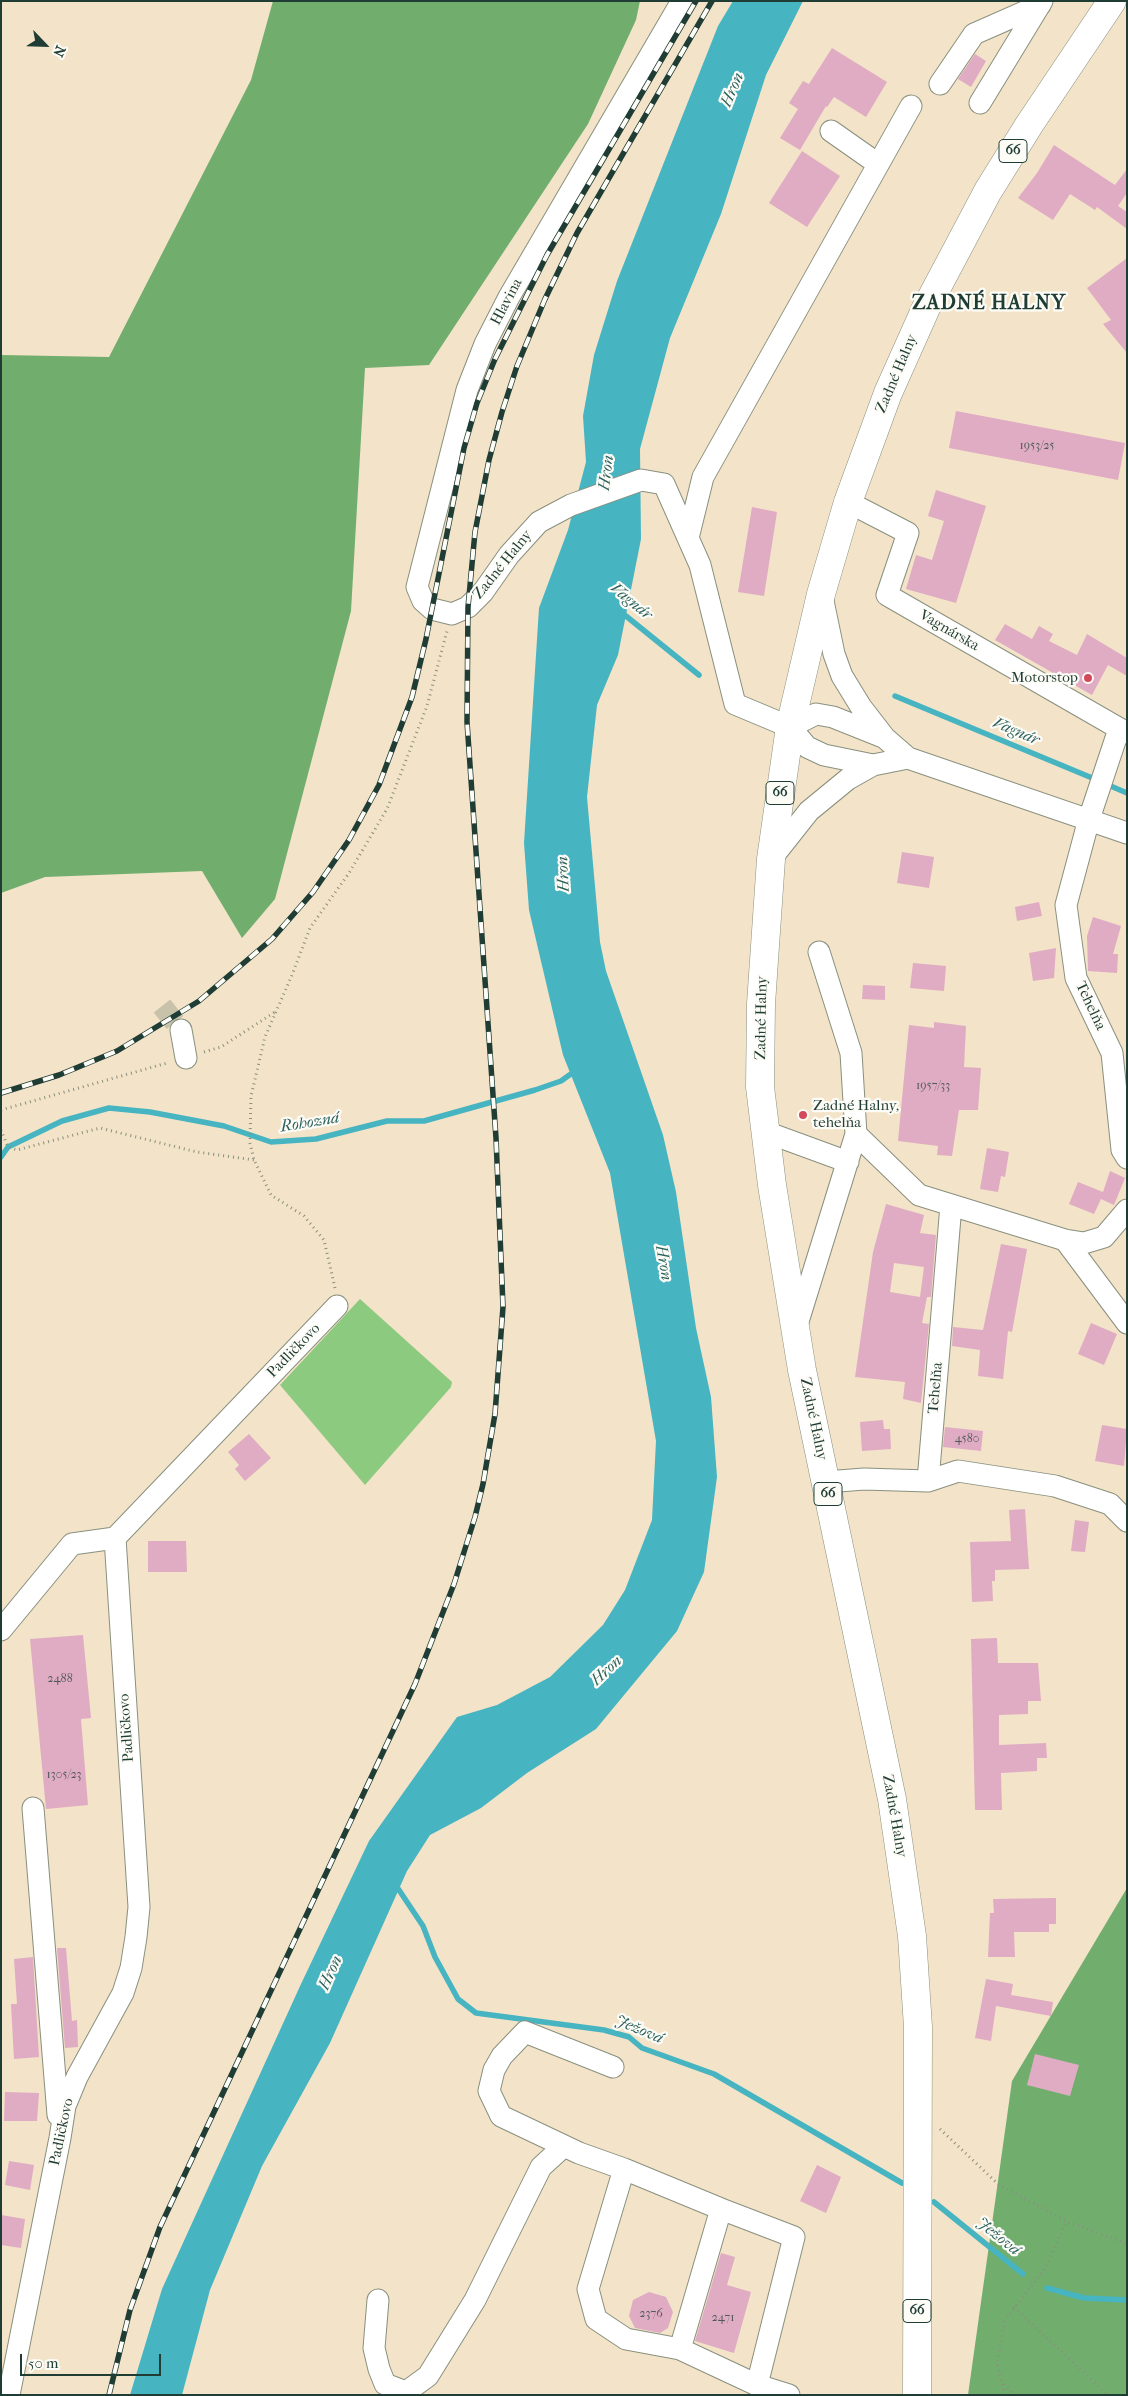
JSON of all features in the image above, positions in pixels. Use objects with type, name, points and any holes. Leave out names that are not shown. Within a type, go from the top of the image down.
[{"type":"main road","name":"Zadné Halny","points":[[916,2395],[918,2126],[916,1977],[907,1891],[892,1799],[795,1330],[780,1244],[760,1087],[761,1004],[771,859],[790,726],[821,594],[848,502],[888,393],[926,308],[988,191],[1112,1]]},
{"type":"street","name":"Hlavina","points":[[452,614],[432,609],[423,601],[417,587],[466,390],[485,344],[509,297],[682,1]]},
{"type":"street","points":[[940,84],[974,34],[1041,3]]},
{"type":"street","points":[[980,104],[1041,3]]},
{"type":"street","points":[[688,538],[704,477],[911,106]]},
{"type":"street","points":[[831,131],[878,164]]},
{"type":"street","name":"Zadné Halny","points":[[452,614],[468,607],[483,592],[509,555],[539,522],[571,506],[640,480],[664,484],[700,565],[735,704],[790,726]]},
{"type":"street","name":"Vagnárska","points":[[848,502],[908,533],[887,595],[1123,731]]},
{"type":"street","points":[[821,594],[834,654],[842,676],[861,707],[885,738],[908,758],[1127,833]]},
{"type":"street","points":[[873,765],[824,755],[807,747],[790,726],[816,714],[833,717],[885,738]]},
{"type":"street","name":"Tehelňa","points":[[1123,731],[1089,819],[1066,905],[1076,978],[1112,1053],[1122,1150],[1127,1158]]},
{"type":"street","points":[[771,859],[809,811],[848,778],[873,765],[908,758]]},
{"type":"street","points":[[795,1330],[856,1134],[851,1053],[819,952]]},
{"type":"street","points":[[181,1030],[186,1058]]},
{"type":"street","points":[[766,1132],[848,1162]]},
{"type":"street","points":[[856,1134],[919,1195],[1065,1240],[1084,1243],[1104,1237],[1127,1210]]},
{"type":"street","name":"Tehelňa","points":[[928,1481],[950,1205]]},
{"type":"street","points":[[1065,1240],[1127,1323]]},
{"type":"street","name":"Padličkovo","points":[[9,2395],[65,2106],[77,2077],[123,1993],[131,1968],[139,1907],[114,1538],[337,1306]]},
{"type":"street","points":[[826,1482],[864,1479],[928,1481],[958,1471],[1055,1486],[1110,1504],[1127,1521]]},
{"type":"street","points":[[1,1630],[72,1544],[114,1538]]},
{"type":"street","points":[[33,1808],[60,2138]]},
{"type":"street","points":[[613,2066],[525,2032],[502,2056],[494,2070],[489,2091],[501,2116],[564,2146],[794,2237],[757,2385]]},
{"type":"street","points":[[378,2300],[374,2348],[379,2369],[385,2384],[406,2392],[428,2376],[475,2300],[541,2167],[564,2146]]},
{"type":"street","points":[[624,2169],[588,2289],[596,2319],[626,2339],[680,2349],[757,2385],[789,2395]]},
{"type":"street","points":[[680,2349],[721,2209]]},
{"type":"path","points":[[337,1306],[332,1270],[324,1240],[304,1216],[271,1194],[254,1160],[250,1143],[250,1096],[265,1037],[310,928],[349,873],[387,809],[427,706],[452,614]]},
{"type":"path","points":[[1,1110],[220,1047],[275,1012]]},
{"type":"path","points":[[1,1130],[8,1147],[16,1150],[100,1128],[197,1152],[254,1160]]},
{"type":"path","points":[[918,2126],[941,2130],[998,2184],[1066,2221],[1127,2244]]},
{"type":"path","points":[[1005,2395],[997,2365],[1005,2320],[1046,2267],[1066,2221]]},
{"type":"path","points":[[1014,2307],[1108,2395]]},
{"type":"path","points":[[1001,2380],[1016,2395]]},
{"type":"green space","points":[[273,1],[640,1],[636,20],[588,124],[429,365],[365,368],[351,611],[275,899],[242,938],[202,871],[45,877],[1,893],[1,355],[109,357],[251,80]]},
{"type":"green space","points":[[360,1299],[452,1382],[451,1387],[365,1485],[280,1385]]},
{"type":"green space","points":[[1127,1888],[1127,2395],[968,2395],[1012,2081]]},
{"type":"water","name":"Hron","points":[[733,1],[803,1],[766,75],[721,214],[670,338],[640,449],[641,539],[618,655],[597,705],[587,797],[600,942],[606,971],[663,1135],[676,1192],[696,1328],[711,1397],[717,1477],[704,1572],[677,1631],[596,1729],[527,1773],[481,1808],[430,1835],[407,1871],[330,2043],[262,2166],[210,2290],[182,2395],[130,2395],[162,2289],[301,1984],[369,1841],[457,1717],[497,1705],[550,1677],[603,1625],[625,1590],[652,1520],[656,1441],[610,1173],[563,1055],[529,910],[524,843],[539,608],[568,530],[586,462],[583,416],[594,355],[617,281],[718,26]]},
{"type":"building","points":[[832,48],[887,82],[866,117],[834,97],[826,106],[800,150],[780,138],[798,109],[789,103],[803,81],[809,84]]},
{"type":"building","points":[[975,54],[986,61],[971,87],[958,79]]},
{"type":"building","points":[[1054,145],[1115,185],[1127,169],[1127,193],[1118,206],[1127,212],[1127,229],[1097,207],[1095,210],[1070,194],[1053,220],[1018,198],[1037,173]]},
{"type":"building","points":[[802,151],[840,176],[807,227],[769,203]]},
{"type":"building","points":[[1127,258],[1127,353],[1103,324],[1111,320],[1087,288]]},
{"type":"building","points":[[956,411],[1125,443],[1118,480],[949,448]]},
{"type":"building","points":[[936,490],[986,506],[956,603],[906,589],[916,555],[932,560],[944,521],[928,516]]},
{"type":"building","points":[[752,507],[777,512],[764,596],[738,592]]},
{"type":"building","points":[[1005,624],[1032,639],[1039,626],[1053,634],[1049,641],[1077,655],[1087,634],[1127,658],[1127,676],[1108,665],[1092,695],[995,640]]},
{"type":"building","points":[[902,852],[934,857],[929,888],[897,883]]},
{"type":"building","points":[[1039,902],[1042,916],[1017,921],[1015,907]]},
{"type":"building","points":[[1093,917],[1121,926],[1113,954],[1118,954],[1117,973],[1088,971],[1087,936]]},
{"type":"building","points":[[1056,948],[1054,978],[1033,981],[1029,953]]},
{"type":"building","points":[[913,963],[946,966],[944,991],[910,988]]},
{"type":"building","points":[[863,985],[885,986],[885,1000],[862,999]]},
{"type":"building","points":[[934,1022],[966,1026],[964,1067],[981,1068],[978,1110],[959,1110],[952,1156],[937,1155],[938,1146],[898,1141],[909,1025],[934,1028]]},
{"type":"building","points":[[987,1148],[1009,1152],[1005,1177],[1001,1176],[998,1192],[980,1189]]},
{"type":"building","points":[[1110,1171],[1125,1178],[1114,1205],[1101,1199],[1094,1214],[1069,1204],[1078,1182],[1103,1192]]},
{"type":"building","points":[[886,1204],[924,1215],[920,1233],[936,1235],[931,1297],[927,1297],[922,1323],[929,1324],[921,1403],[903,1399],[905,1382],[855,1377],[873,1252]],"holes":[[[894,1263],[924,1267],[920,1297],[890,1292]]]},
{"type":"building","points":[[1001,1244],[1027,1249],[1012,1332],[1008,1331],[1003,1379],[978,1376],[980,1350],[952,1346],[953,1327],[983,1330]]},
{"type":"building","points":[[1091,1323],[1117,1334],[1104,1365],[1078,1354]]},
{"type":"building","points":[[883,1420],[884,1429],[890,1429],[891,1449],[862,1451],[860,1422]]},
{"type":"building","points":[[1102,1425],[1127,1429],[1124,1466],[1095,1461]]},
{"type":"building","points":[[945,1427],[983,1431],[981,1451],[943,1447]]},
{"type":"building","points":[[249,1434],[271,1458],[245,1481],[235,1469],[239,1465],[228,1452]]},
{"type":"building","points":[[1025,1509],[1029,1569],[995,1570],[995,1581],[992,1581],[993,1601],[972,1602],[970,1542],[1011,1541],[1009,1510]]},
{"type":"building","points":[[1075,1520],[1089,1522],[1085,1552],[1071,1551]]},
{"type":"building","points":[[148,1541],[186,1541],[187,1572],[148,1572]]},
{"type":"building","points":[[83,1635],[91,1718],[81,1719],[88,1805],[46,1809],[30,1639]]},
{"type":"building","points":[[997,1638],[998,1663],[1038,1663],[1041,1701],[1028,1701],[1028,1714],[999,1715],[999,1745],[1046,1743],[1047,1758],[1037,1758],[1037,1771],[1001,1773],[1002,1810],[975,1810],[971,1639]]},
{"type":"building","points":[[1056,1898],[1056,1924],[1049,1924],[1049,1932],[1014,1932],[1015,1957],[988,1957],[990,1913],[994,1913],[993,1899]]},
{"type":"building","points":[[57,1948],[66,1948],[72,2021],[77,2020],[78,2047],[65,2048]]},
{"type":"building","points":[[33,1957],[39,2057],[14,2059],[11,2004],[17,2004],[14,1959]]},
{"type":"building","points":[[986,1979],[1013,1984],[1011,1995],[1053,2002],[1051,2016],[996,2006],[991,2041],[975,2038]]},
{"type":"building","points":[[1035,2054],[1079,2065],[1070,2096],[1027,2085]]},
{"type":"building","points":[[5,2092],[39,2093],[37,2121],[4,2121]]},
{"type":"building","points":[[9,2161],[34,2165],[30,2190],[5,2185]]},
{"type":"building","points":[[817,2165],[841,2177],[826,2213],[800,2201]]},
{"type":"building","points":[[1,2215],[25,2219],[21,2248],[1,2245]]},
{"type":"building","points":[[721,2253],[735,2257],[727,2285],[751,2292],[734,2353],[695,2341]]},
{"type":"building","points":[[649,2292],[666,2297],[673,2312],[668,2328],[660,2333],[635,2328],[629,2316],[633,2300]]},
{"type":"waterway","name":"Vagnár","points":[[621,612],[699,675]]},
{"type":"waterway","name":"Vagnár","points":[[895,696],[1097,780]]},
{"type":"waterway","name":"Vagnár","points":[[1106,784],[1127,793]]},
{"type":"waterway","name":"Rohozná","points":[[1,1157],[8,1147],[62,1121],[109,1108],[150,1112],[224,1126],[271,1142],[316,1139],[387,1121],[424,1121],[535,1090],[561,1081],[575,1071]]},
{"type":"waterway","name":"Ježová","points":[[395,1884],[423,1926],[435,1957],[458,1999],[476,2013],[604,2030],[629,2037],[642,2048],[714,2074],[902,2183]]},
{"type":"waterway","name":"Ježová","points":[[934,2202],[1023,2274]]},
{"type":"waterway","name":"Ježová","points":[[1047,2288],[1084,2298],[1127,2300]]},
{"type":"tunnel","points":[[162,1006],[181,1030]]},
{"type":"railway","points":[[1,1093],[59,1075],[117,1051],[199,1001],[272,939],[313,892],[349,840],[379,785],[412,697],[426,639],[464,448],[477,403],[495,359],[547,255],[696,1]]},
{"type":"railway","points":[[109,2395],[130,2310],[160,2227],[415,1684],[454,1584],[475,1517],[483,1484],[495,1414],[503,1307],[496,1138],[467,722],[468,607],[475,532],[489,460],[502,412],[517,366],[545,299],[577,233],[712,1]]},
{"type":"place","name":"Motorstop","points":[[1088,678]]},
{"type":"place","name":"Zadné Halny, tehelňa","points":[[803,1115]]},
{"type":"district","name":"ZADNÉ HALNY","points":[[989,304]]}]
